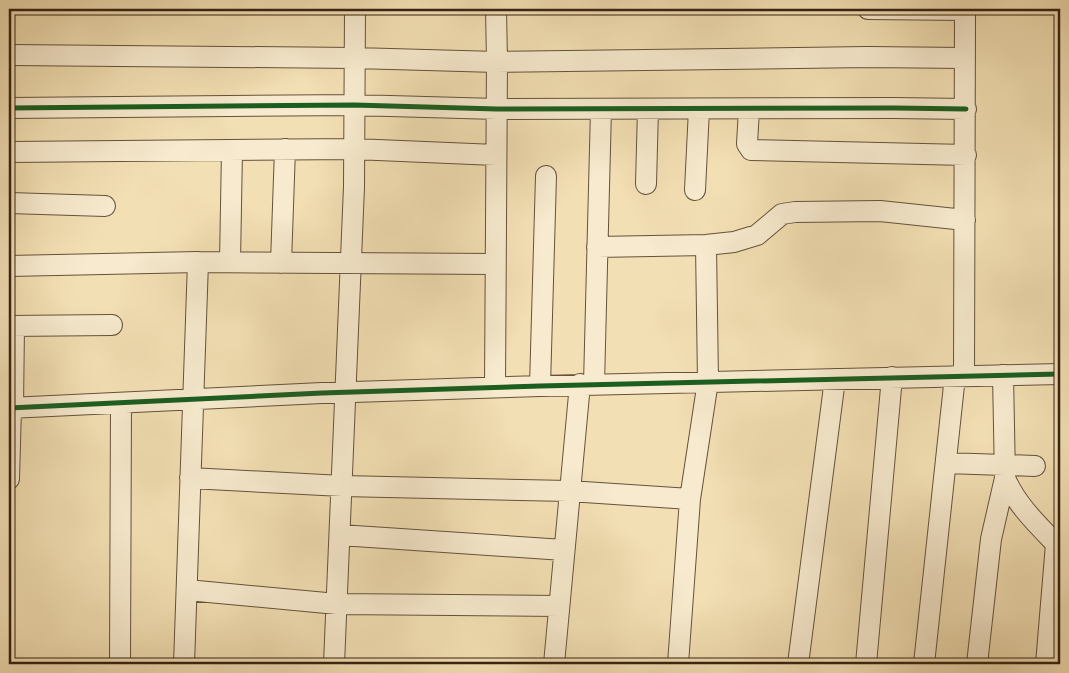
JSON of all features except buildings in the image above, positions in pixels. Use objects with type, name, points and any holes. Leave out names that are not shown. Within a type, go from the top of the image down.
[{"type":"street","points":[[334,664],[351,264],[355,9]]},
{"type":"street","points":[[495,387],[496,9]]},
{"type":"street","points":[[868,9],[965,9],[966,220],[959,376],[946,463],[924,664]]},
{"type":"street","points":[[9,55],[355,58],[497,62],[867,57],[966,58]]},
{"type":"street","points":[[9,108],[354,105],[497,109],[966,109]]},
{"type":"street","points":[[554,664],[569,491],[587,384],[598,247],[601,109]]},
{"type":"street","points":[[646,184],[648,109]]},
{"type":"street","points":[[694,190],[699,109]]},
{"type":"street","points":[[749,109],[747,144],[751,150],[966,155]]},
{"type":"street","points":[[281,263],[285,149]]},
{"type":"street","points":[[9,152],[354,149],[496,155]]},
{"type":"street","points":[[230,262],[232,150]]},
{"type":"street","points":[[540,386],[546,176]]},
{"type":"street","points":[[9,202],[105,206]]},
{"type":"street","points":[[598,247],[706,245],[734,242],[757,235],[782,214],[795,212],[880,211],[966,220]]},
{"type":"street","points":[[678,664],[690,499],[708,381],[706,245]]},
{"type":"street","points":[[9,266],[198,262],[495,264]]},
{"type":"street","points":[[184,664],[198,262]]},
{"type":"street","points":[[9,478],[11,326],[112,325]]},
{"type":"street","points":[[11,408],[346,392],[587,384],[1060,374]]},
{"type":"street","points":[[977,664],[991,540],[1004,471],[1003,375]]},
{"type":"street","points":[[866,664],[892,377]]},
{"type":"street","points":[[798,664],[836,378]]},
{"type":"street","points":[[120,664],[121,403]]},
{"type":"street","points":[[946,463],[1004,471],[1035,466]]},
{"type":"street","points":[[1004,471],[1011,493],[1022,508],[1058,546],[1046,664]]},
{"type":"street","points":[[190,478],[342,486],[569,491],[690,499]]},
{"type":"street","points":[[340,535],[564,550]]},
{"type":"street","points":[[186,590],[337,604],[559,606]]},
{"type":"cycle path","points":[[9,108],[354,105],[497,109],[966,109]]},
{"type":"cycle path","points":[[9,408],[322,393],[1060,374]]}]
